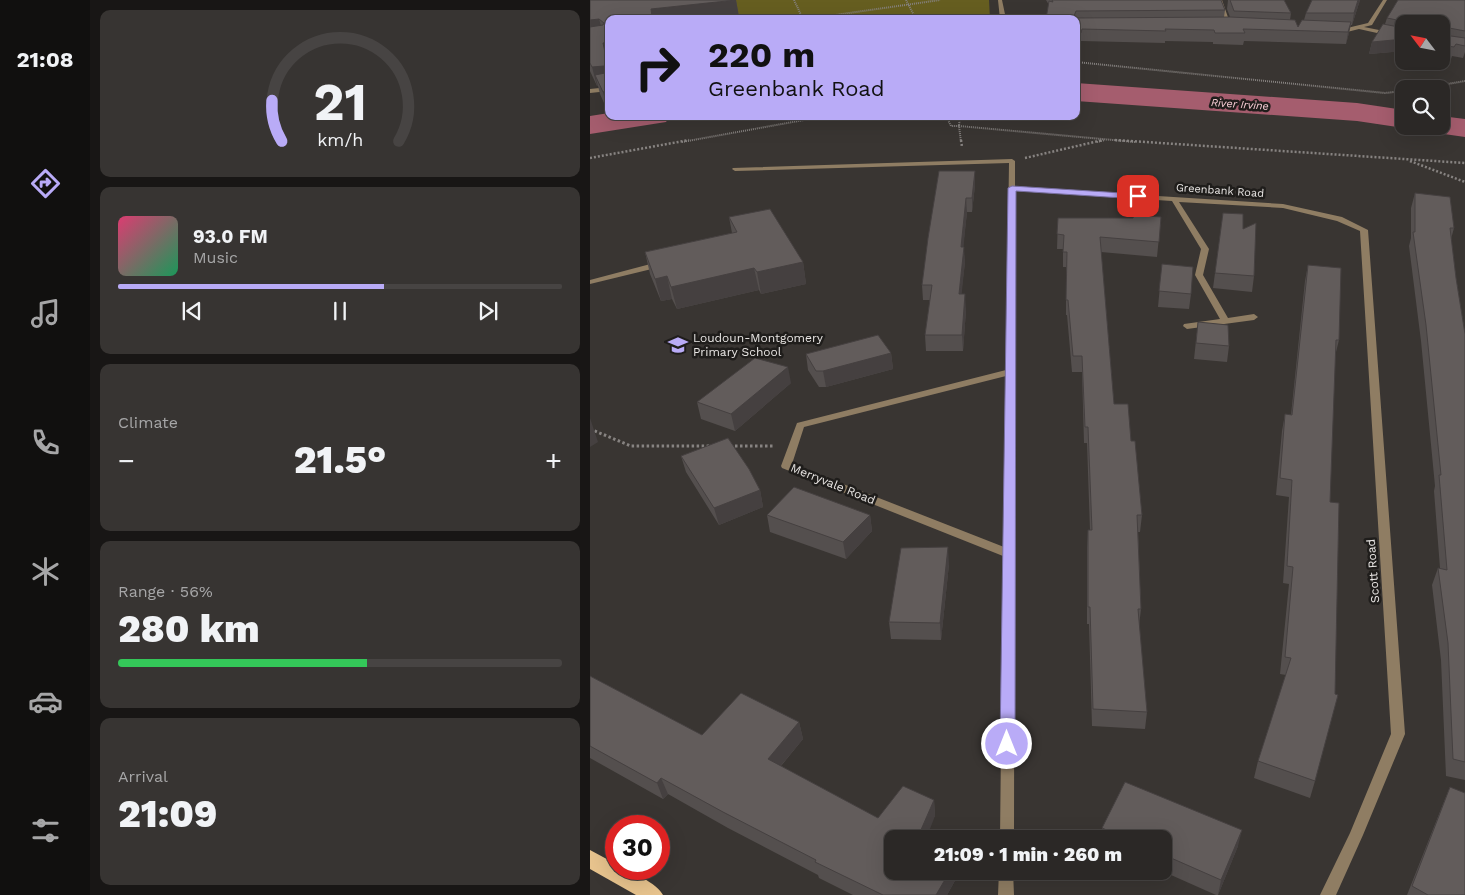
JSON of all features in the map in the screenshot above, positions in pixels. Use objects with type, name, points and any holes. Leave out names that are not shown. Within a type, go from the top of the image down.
[{"type":"main road","points":[[590,858],[654,895]]},
{"type":"street","points":[[1000,0],[1002,15]]},
{"type":"street","points":[[1220,0],[1229,25]]},
{"type":"street","points":[[1327,29],[1347,30],[1370,24],[1385,0]]},
{"type":"street","points":[[1219,25],[1238,25]]},
{"type":"street","points":[[1358,27],[1395,35]]},
{"type":"street","points":[[590,91],[605,90]]},
{"type":"street","points":[[735,169],[1012,160],[1006,830]]},
{"type":"street","name":"Greenbank Road","points":[[1012,188],[1283,206],[1338,219],[1364,230]]},
{"type":"street","points":[[1174,199],[1205,249],[1199,276],[1225,321]]},
{"type":"street","name":"Scott Road","points":[[1328,895],[1398,734],[1364,230]]},
{"type":"street","points":[[590,282],[606,276],[672,261]]},
{"type":"street","points":[[1187,326],[1254,317]]},
{"type":"street","name":"Merryvale Road","points":[[1009,554],[786,466],[800,425],[1010,372]]},
{"type":"street","points":[[1006,880],[1006,895]]},
{"type":"path","points":[[794,0],[801,15]]},
{"type":"path","points":[[906,0],[914,15]]},
{"type":"path","points":[[838,15],[940,0]]},
{"type":"path","points":[[1080,62],[1385,93],[1395,92]]},
{"type":"path","points":[[1450,84],[1465,81]]},
{"type":"path","points":[[590,158],[804,120]]},
{"type":"path","points":[[948,120],[951,126],[1108,140],[1465,163]]},
{"type":"path","points":[[960,120],[959,126],[965,162]]},
{"type":"path","points":[[1012,160],[1108,140]]},
{"type":"path","points":[[1407,160],[1465,182]]},
{"type":"path","points":[[590,429],[632,446],[717,446]]},
{"type":"path","points":[[726,446],[793,446]]},
{"type":"shaded area","points":[[707,0],[989,0],[990,15],[735,15]]},
{"type":"building","points":[[590,0],[736,0],[651,9],[652,15],[605,15],[605,43],[603,43],[605,67],[592,67],[590,63],[590,27],[603,25],[604,23],[599,19],[590,20]]},
{"type":"building","points":[[1052,0],[1221,0],[1225,10],[1076,11],[1074,15],[1047,15],[1049,1],[1053,2]]},
{"type":"building","points":[[1230,0],[1284,0],[1291,13],[1234,11]]},
{"type":"building","points":[[1312,0],[1358,0],[1354,13],[1306,13]]},
{"type":"building","points":[[1398,0],[1465,0],[1465,31],[1450,28],[1450,15],[1395,15],[1395,20],[1387,18]]},
{"type":"building","points":[[1230,17],[1295,20],[1298,27],[1302,20],[1351,22],[1348,32],[1243,29],[1245,33],[1215,33],[1214,30],[1082,29],[1081,33],[1080,18]]},
{"type":"building","points":[[1383,24],[1395,26],[1395,40],[1372,42]]},
{"type":"building","points":[[1450,36],[1465,38],[1465,46],[1456,44],[1454,47],[1450,46]]},
{"type":"building","points":[[605,73],[605,91],[603,92],[595,75]]},
{"type":"building","points":[[939,171],[975,171],[972,198],[966,198],[961,247],[964,247],[959,294],[965,294],[962,335],[925,335],[932,285],[922,285]]},
{"type":"building","points":[[1415,193],[1450,197],[1454,228],[1450,228],[1465,334],[1465,762],[1453,759],[1448,643],[1438,568],[1447,570],[1439,475],[1441,475],[1426,325],[1413,232],[1415,232]]},
{"type":"building","points":[[770,209],[803,262],[757,272],[754,268],[671,287],[667,276],[655,279],[645,252],[737,232],[729,217]]},
{"type":"building","points":[[1223,213],[1243,214],[1243,229],[1256,223],[1254,276],[1215,273]]},
{"type":"building","points":[[1134,215],[1161,217],[1159,242],[1100,237],[1114,404],[1128,404],[1131,441],[1135,441],[1142,515],[1137,515],[1141,609],[1138,609],[1147,712],[1093,709],[1090,607],[1088,607],[1088,530],[1092,530],[1088,427],[1085,427],[1082,356],[1073,356],[1068,300],[1066,300],[1067,252],[1063,252],[1064,235],[1057,234],[1058,218],[1133,218]]},
{"type":"building","points":[[1162,264],[1193,267],[1191,294],[1159,291]]},
{"type":"building","points":[[1308,265],[1341,268],[1339,340],[1336,340],[1330,502],[1339,503],[1335,694],[1338,695],[1315,781],[1258,761],[1291,658],[1285,657],[1293,567],[1287,566],[1292,480],[1280,478],[1285,414],[1292,415]]},
{"type":"building","points":[[1198,322],[1228,325],[1229,346],[1196,343]]},
{"type":"building","points":[[878,335],[891,353],[823,371],[816,371],[806,354]]},
{"type":"building","points":[[755,358],[788,367],[731,414],[697,402]]},
{"type":"building","points":[[728,438],[749,469],[760,490],[714,508],[681,456]]},
{"type":"building","points":[[794,487],[870,515],[843,542],[767,515]]},
{"type":"building","points":[[948,547],[940,623],[889,622],[901,548]]},
{"type":"building","points":[[590,676],[702,735],[741,693],[799,722],[768,759],[878,818],[903,786],[934,800],[921,830],[884,830],[884,880],[945,880],[936,895],[883,895],[815,862],[816,860],[661,778],[657,783],[590,746]]},
{"type":"building","points":[[1125,782],[1242,830],[1221,880],[1172,858],[1172,830],[1107,830],[1102,828]]},
{"type":"building","points":[[1450,787],[1465,793],[1465,895],[1428,895],[1412,886]]},
{"type":"waterway","name":"River Irvine","points":[[1080,92],[1357,112],[1395,118]]},
{"type":"waterway","name":"River Irvine","points":[[590,125],[626,120]]},
{"type":"waterway","name":"River Irvine","points":[[1450,126],[1465,128]]},
{"type":"place","name":"Loudoun-Montgomery Primary School","points":[[678,345]]},
{"type":"route","points":[[1007,744],[1012,188],[1138,196]]}]
